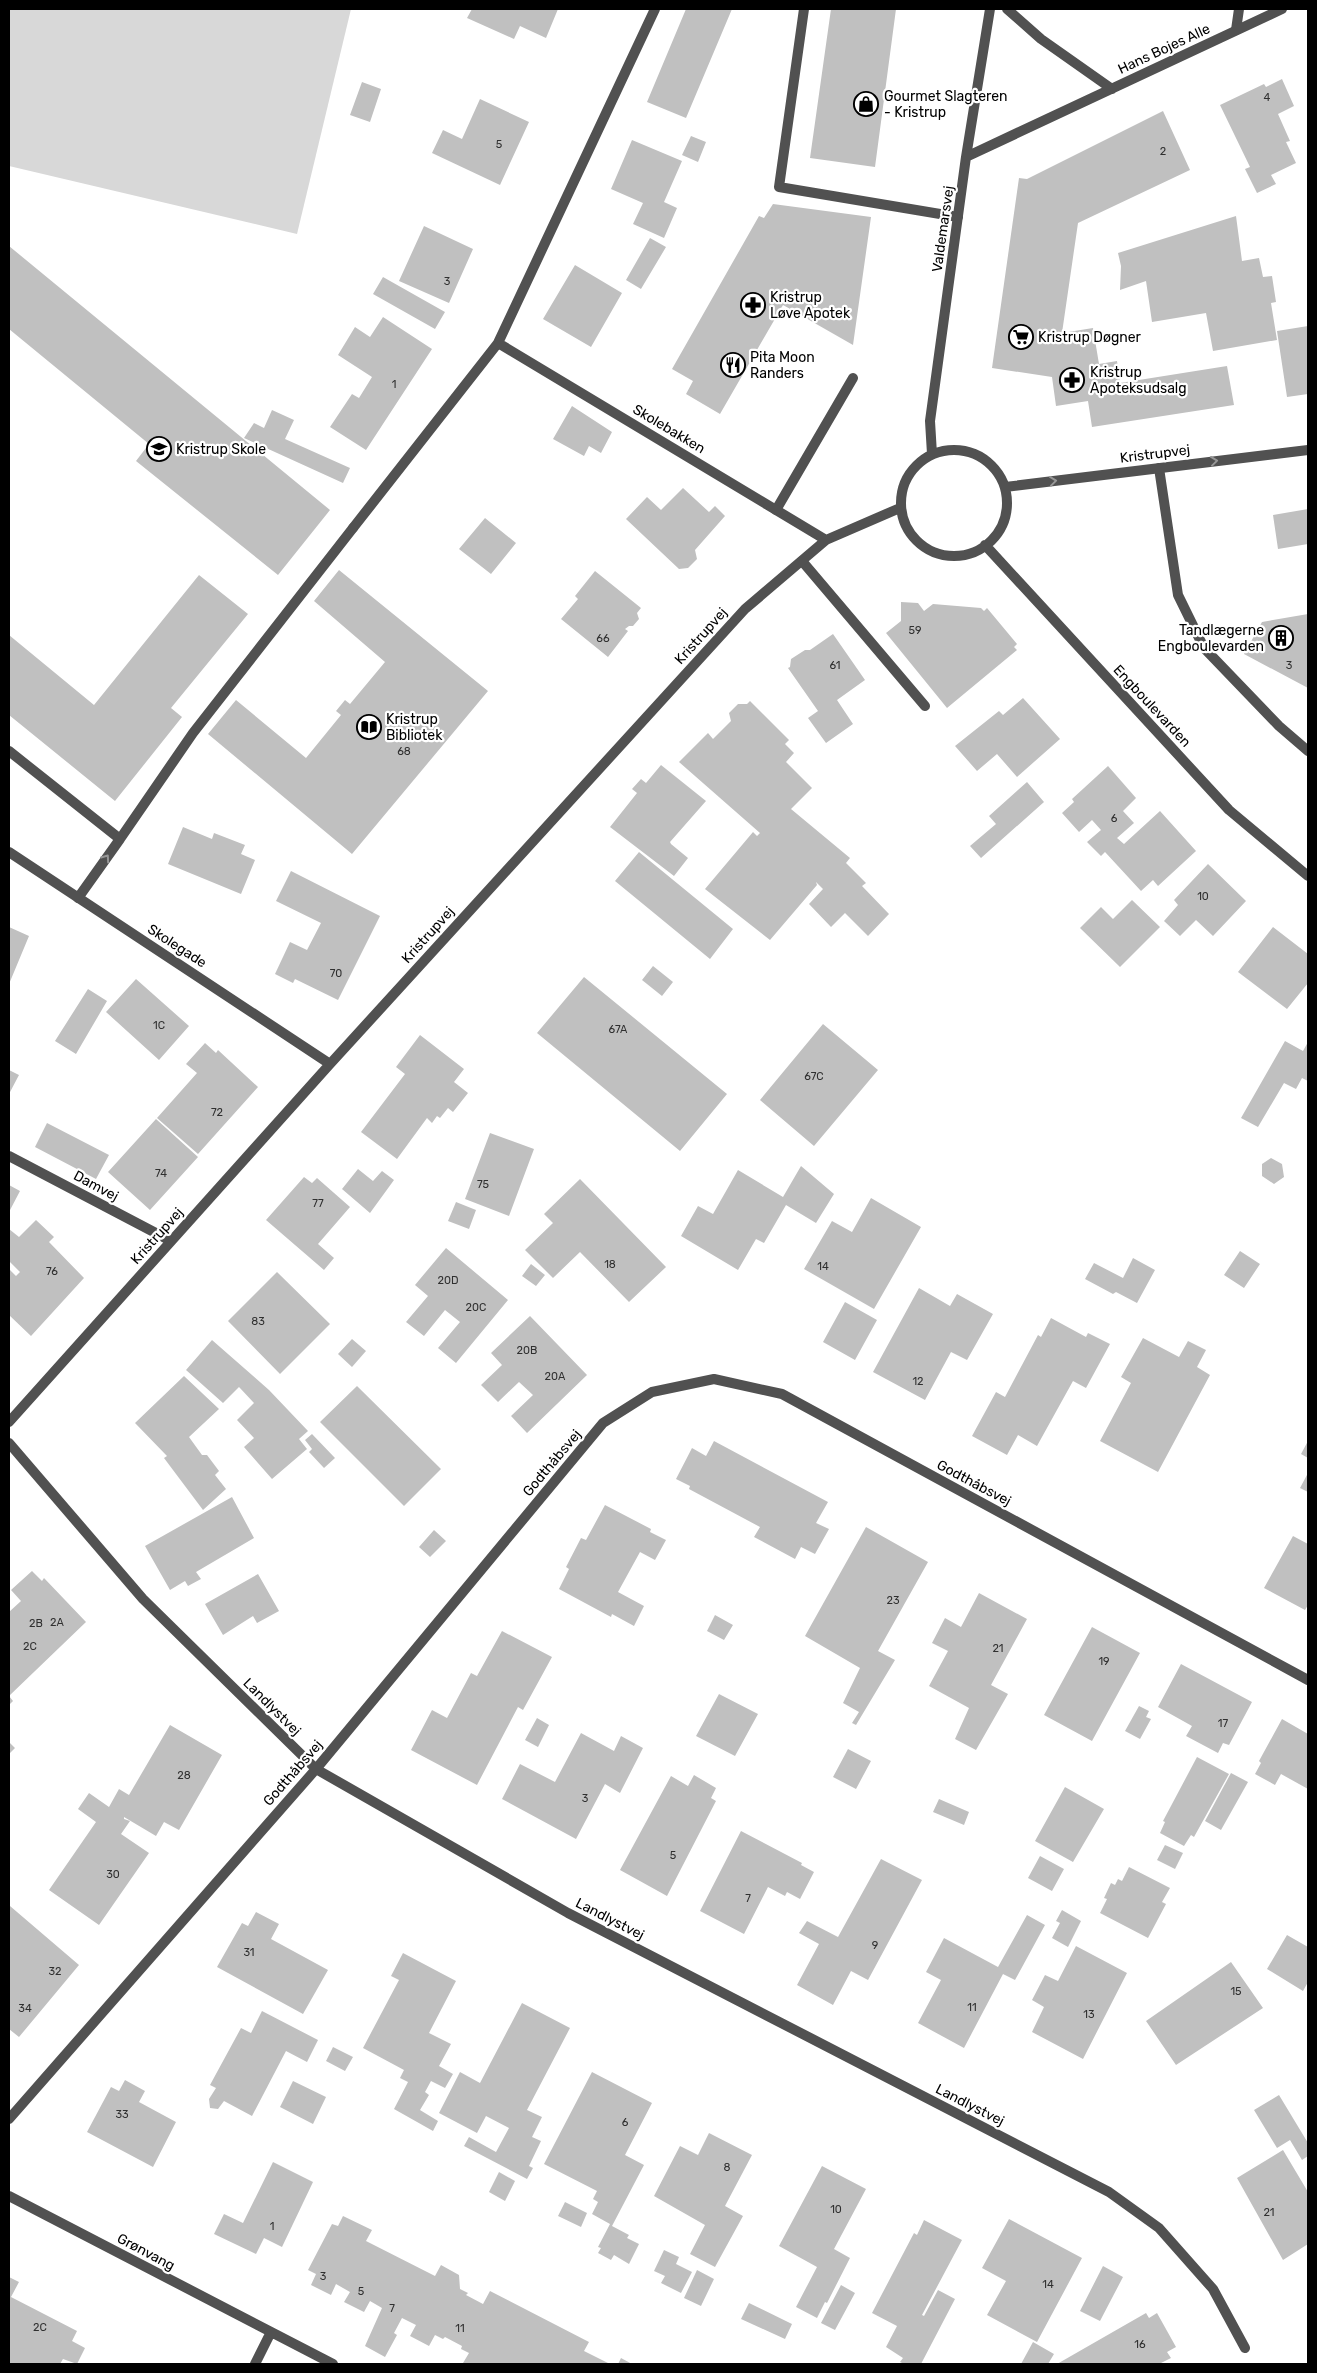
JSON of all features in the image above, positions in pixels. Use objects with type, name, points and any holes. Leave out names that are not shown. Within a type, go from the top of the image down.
[{"type":"street","points":[[78,898],[193,733],[498,342],[655,9]]},
{"type":"street","points":[[804,9],[779,187],[958,217]]},
{"type":"street","name":"Valdemarsvej","points":[[932,454],[930,421],[966,157],[990,9]]},
{"type":"street","name":"Hans Bojes Alle","points":[[1007,9],[1041,38],[1112,88]]},
{"type":"street","points":[[1236,30],[1239,9]]},
{"type":"street","name":"Hans Bojes Alle","points":[[966,157],[1282,9]]},
{"type":"street","name":"Skolebakken","points":[[498,342],[826,540]]},
{"type":"street","points":[[776,510],[853,378]]},
{"type":"street","points":[[946,450],[961,450],[975,454],[988,462],[998,473],[1004,486],[1007,502],[1004,519],[997,533],[985,545],[964,554],[940,554],[925,548],[913,537],[904,523],[900,508],[901,492],[908,476],[918,463],[932,454],[946,450]]},
{"type":"street","name":"Kristrupvej","points":[[1004,486],[1308,450]]},
{"type":"street","points":[[1159,468],[1178,595],[1204,648],[1279,726],[1308,751]]},
{"type":"street","name":"Kristrupvej","points":[[9,1422],[330,1064],[745,609],[826,540],[900,508]]},
{"type":"street","name":"Engboulevarden","points":[[985,545],[1229,810],[1308,876]]},
{"type":"street","points":[[802,560],[925,706]]},
{"type":"street","points":[[9,751],[120,838]]},
{"type":"street","name":"Skolegade","points":[[9,852],[330,1064]]},
{"type":"street","name":"Damvej","points":[[9,1156],[171,1241]]},
{"type":"street","name":"Godthåbsvej","points":[[9,2119],[316,1769],[604,1423],[652,1392],[714,1379],[782,1394],[1308,1680]]},
{"type":"street","name":"Landlystvej","points":[[9,1443],[143,1599],[316,1769],[568,1913],[1109,2192],[1159,2228],[1213,2289],[1245,2348]]},
{"type":"street","name":"Grønvang","points":[[9,2196],[333,2364]]},
{"type":"street","points":[[255,2364],[271,2332]]},
{"type":"shaded area","points":[[9,9],[351,9],[297,234],[9,166]]},
{"type":"building","points":[[472,9],[558,9],[546,38],[520,26],[514,39],[467,18]]},
{"type":"building","points":[[686,9],[732,9],[686,118],[647,102]]},
{"type":"building","points":[[831,9],[896,9],[875,167],[810,158]]},
{"type":"building","points":[[1282,79],[1294,106],[1278,114],[1290,141],[1286,142],[1296,163],[1271,175],[1276,184],[1257,193],[1245,169],[1250,167],[1220,105],[1264,84],[1266,87]]},
{"type":"building","points":[[362,82],[381,89],[370,122],[350,115]]},
{"type":"building","points":[[480,99],[529,122],[500,185],[432,153],[443,130],[462,139]]},
{"type":"building","points":[[1163,111],[1190,170],[1078,223],[1062,333],[1093,328],[1099,364],[1117,361],[1120,383],[1227,366],[1234,405],[1092,427],[1088,401],[1056,406],[1052,377],[992,368],[1019,178],[1027,179]]},
{"type":"building","points":[[691,136],[706,142],[698,162],[682,155]]},
{"type":"building","points":[[632,140],[682,161],[664,202],[677,208],[664,238],[633,224],[643,203],[611,189]]},
{"type":"building","points":[[773,204],[871,217],[853,345],[783,305],[720,414],[686,394],[693,381],[672,369],[759,216],[764,218]]},
{"type":"building","points":[[1236,216],[1242,261],[1259,258],[1263,277],[1272,276],[1276,302],[1271,303],[1277,340],[1213,351],[1206,313],[1152,322],[1146,281],[1120,290],[1121,266],[1118,253]]},
{"type":"building","points":[[424,226],[473,249],[449,303],[399,281]]},
{"type":"building","points":[[650,238],[666,247],[641,289],[626,280]]},
{"type":"building","points":[[9,246],[330,510],[278,575],[136,461],[149,444],[9,329]]},
{"type":"building","points":[[575,265],[622,293],[591,347],[543,319]]},
{"type":"building","points":[[383,277],[445,312],[435,329],[373,294]]},
{"type":"building","points":[[383,317],[432,349],[366,450],[330,427],[352,394],[359,398],[372,377],[338,355],[355,327],[370,337]]},
{"type":"building","points":[[1308,326],[1308,394],[1287,397],[1277,331]]},
{"type":"building","points":[[572,406],[612,432],[601,453],[589,446],[584,456],[553,439]]},
{"type":"building","points":[[272,410],[294,420],[285,439],[350,468],[343,483],[244,438],[254,423],[264,428]]},
{"type":"building","points":[[683,488],[709,512],[715,506],[725,516],[695,550],[697,559],[688,568],[679,569],[626,519],[647,497],[661,510]]},
{"type":"building","points":[[1308,509],[1308,544],[1278,549],[1273,515]]},
{"type":"building","points":[[485,518],[516,543],[491,574],[459,549]]},
{"type":"building","points":[[339,570],[488,691],[352,854],[208,734],[236,700],[306,758],[341,715],[336,711],[345,700],[350,704],[385,662],[314,601]]},
{"type":"building","points":[[595,571],[641,608],[637,613],[639,619],[633,626],[625,629],[628,631],[608,657],[561,619],[578,599],[575,596]]},
{"type":"building","points":[[199,575],[248,614],[171,708],[182,717],[115,801],[9,715],[9,635],[94,705]]},
{"type":"building","points":[[901,602],[918,603],[924,611],[933,604],[981,608],[984,611],[987,608],[1017,644],[1014,647],[1017,650],[947,708],[886,633],[901,621]]},
{"type":"building","name":"Tandlægerne Engboulevarden","points":[[1308,614],[1308,688],[1244,654],[1262,622]]},
{"type":"building","points":[[833,634],[865,680],[837,700],[853,724],[826,743],[808,718],[818,711],[788,668],[790,667],[791,659],[805,650],[810,650]]},
{"type":"building","points":[[1023,698],[1060,739],[1017,777],[997,754],[977,771],[955,746],[999,711],[1003,715]]},
{"type":"building","points":[[750,701],[789,740],[785,744],[794,753],[786,762],[812,788],[791,809],[850,858],[846,863],[866,883],[862,886],[889,914],[868,936],[845,913],[831,927],[809,904],[823,889],[816,882],[817,885],[770,940],[705,889],[753,832],[757,836],[760,833],[679,762],[708,733],[713,739],[731,721],[729,713],[738,704],[747,704]]},
{"type":"building","points":[[661,765],[706,801],[670,842],[688,858],[674,876],[610,827],[637,793],[632,789],[641,779],[646,783]]},
{"type":"building","points":[[1108,766],[1136,798],[1123,811],[1134,823],[1117,838],[1124,844],[1160,811],[1196,851],[1158,886],[1153,880],[1141,891],[1105,852],[1101,856],[1087,842],[1101,830],[1092,820],[1079,832],[1062,813],[1074,802],[1072,799]]},
{"type":"building","points":[[1027,782],[1044,802],[981,858],[970,846],[996,824],[989,816]]},
{"type":"building","points":[[183,827],[212,839],[214,833],[245,845],[241,854],[255,860],[241,894],[168,864]]},
{"type":"building","points":[[639,852],[733,929],[710,959],[615,881]]},
{"type":"building","points":[[1208,864],[1246,901],[1213,936],[1196,920],[1180,936],[1164,921],[1178,905],[1174,900]]},
{"type":"building","points":[[291,871],[380,916],[338,1000],[295,979],[293,983],[275,974],[290,942],[307,950],[321,923],[276,901]]},
{"type":"building","points":[[1132,900],[1160,927],[1120,967],[1080,928],[1101,907],[1113,919]]},
{"type":"building","points":[[9,927],[29,936],[9,984]]},
{"type":"building","points":[[1273,927],[1308,954],[1308,983],[1287,1009],[1238,972]]},
{"type":"building","points":[[653,966],[673,982],[662,996],[642,980]]},
{"type":"building","points":[[584,977],[727,1094],[680,1151],[537,1033]]},
{"type":"building","points":[[136,979],[189,1026],[159,1060],[106,1012]]},
{"type":"building","points":[[88,989],[107,1001],[76,1054],[55,1041]]},
{"type":"building","points":[[823,1024],[878,1070],[814,1146],[760,1100]]},
{"type":"building","points":[[420,1035],[464,1069],[454,1082],[468,1093],[453,1112],[448,1108],[440,1118],[437,1116],[432,1123],[427,1118],[397,1159],[361,1132],[405,1074],[396,1067]]},
{"type":"building","points":[[1285,1041],[1303,1051],[1308,1042],[1308,1081],[1302,1078],[1296,1089],[1284,1083],[1258,1127],[1241,1118]]},
{"type":"building","points":[[205,1043],[216,1053],[218,1050],[258,1087],[198,1154],[157,1118],[197,1073],[186,1064]]},
{"type":"building","points":[[9,1070],[19,1075],[9,1094]]},
{"type":"building","points":[[156,1119],[198,1157],[150,1210],[108,1172]]},
{"type":"building","points":[[47,1123],[109,1155],[96,1179],[35,1147]]},
{"type":"building","points":[[490,1133],[534,1149],[509,1216],[465,1199]]},
{"type":"building","points":[[1271,1158],[1282,1164],[1284,1177],[1274,1184],[1262,1176],[1262,1164]]},
{"type":"building","points":[[801,1166],[834,1194],[816,1223],[786,1205],[764,1243],[756,1239],[738,1270],[681,1236],[698,1206],[713,1214],[738,1170],[783,1197]]},
{"type":"building","points":[[358,1169],[373,1181],[382,1171],[394,1180],[370,1213],[342,1189]]},
{"type":"building","points":[[304,1177],[312,1183],[317,1178],[350,1207],[318,1244],[334,1258],[324,1270],[266,1220]]},
{"type":"building","points":[[580,1179],[666,1267],[629,1302],[580,1252],[553,1278],[525,1250],[553,1223],[544,1214]]},
{"type":"building","points":[[9,1185],[20,1191],[9,1212]]},
{"type":"building","points":[[871,1198],[921,1227],[874,1309],[804,1269],[832,1221],[852,1232]]},
{"type":"building","points":[[456,1202],[476,1210],[469,1229],[448,1221]]},
{"type":"building","points":[[36,1220],[54,1237],[49,1242],[84,1278],[31,1336],[9,1315],[9,1272],[10,1270],[16,1276],[20,1272],[9,1261],[9,1229],[19,1237]]},
{"type":"building","points":[[446,1248],[508,1300],[456,1363],[438,1348],[460,1322],[445,1310],[424,1336],[406,1322],[428,1296],[415,1285]]},
{"type":"building","points":[[1240,1251],[1260,1264],[1244,1288],[1224,1275]]},
{"type":"building","points":[[1133,1258],[1155,1270],[1137,1303],[1116,1292],[1113,1294],[1085,1279],[1094,1263],[1123,1278]]},
{"type":"building","points":[[531,1264],[545,1275],[536,1286],[522,1276]]},
{"type":"building","points":[[277,1272],[330,1324],[280,1374],[228,1321]]},
{"type":"building","points":[[919,1288],[950,1306],[957,1294],[993,1314],[967,1360],[951,1352],[925,1400],[873,1372]]},
{"type":"building","points":[[845,1302],[877,1320],[855,1360],[823,1342]]},
{"type":"building","points":[[530,1316],[587,1375],[527,1433],[511,1416],[533,1395],[519,1382],[498,1402],[481,1385],[502,1365],[491,1353]]},
{"type":"building","points":[[1051,1318],[1086,1337],[1088,1333],[1110,1344],[1086,1388],[1073,1381],[1037,1446],[1018,1435],[1007,1455],[972,1436],[996,1392],[1005,1397],[1038,1335],[1041,1337]]},
{"type":"building","points":[[1143,1338],[1179,1357],[1188,1341],[1206,1350],[1197,1367],[1210,1375],[1158,1472],[1100,1441],[1131,1383],[1121,1377]]},
{"type":"building","points":[[352,1339],[366,1351],[352,1367],[338,1354]]},
{"type":"building","points":[[212,1340],[269,1390],[308,1431],[299,1439],[307,1449],[272,1479],[244,1447],[254,1438],[237,1420],[254,1403],[239,1387],[223,1403],[186,1370]]},
{"type":"building","points":[[184,1376],[219,1409],[189,1437],[202,1455],[207,1455],[219,1471],[215,1475],[226,1489],[203,1510],[164,1458],[167,1456],[135,1423]]},
{"type":"building","points":[[357,1386],[441,1469],[404,1506],[320,1422]]},
{"type":"building","points":[[312,1434],[335,1458],[324,1468],[309,1452],[312,1449],[305,1440]]},
{"type":"building","points":[[714,1441],[828,1502],[816,1523],[829,1529],[815,1554],[801,1547],[795,1559],[754,1537],[760,1527],[689,1489],[690,1486],[676,1479],[692,1448],[706,1456]]},
{"type":"building","points":[[1308,1441],[1308,1458],[1301,1454]]},
{"type":"building","points":[[1308,1473],[1308,1492],[1300,1488]]},
{"type":"building","points":[[232,1497],[254,1538],[196,1572],[201,1579],[188,1586],[185,1581],[170,1590],[145,1546]]},
{"type":"building","points":[[605,1505],[651,1529],[650,1532],[666,1540],[655,1560],[640,1552],[618,1592],[644,1606],[634,1626],[612,1614],[611,1617],[559,1589],[569,1569],[566,1567],[581,1538],[586,1540]]},
{"type":"building","points":[[866,1527],[928,1562],[878,1651],[895,1660],[856,1725],[852,1723],[859,1712],[843,1703],[860,1668],[805,1636]]},
{"type":"building","points":[[434,1530],[446,1541],[430,1557],[419,1547]]},
{"type":"building","points":[[1293,1536],[1308,1544],[1308,1605],[1305,1610],[1264,1588]]},
{"type":"building","points":[[32,1571],[42,1581],[44,1578],[86,1622],[9,1696],[9,1612],[21,1601],[11,1590]]},
{"type":"building","points":[[258,1574],[279,1611],[257,1623],[253,1616],[223,1635],[205,1604]]},
{"type":"building","points":[[979,1593],[1027,1619],[991,1685],[1008,1694],[976,1750],[955,1739],[969,1708],[929,1686],[948,1651],[932,1643],[945,1618],[961,1627]]},
{"type":"building","points":[[715,1615],[733,1625],[724,1640],[707,1631]]},
{"type":"building","points":[[1092,1627],[1140,1653],[1092,1741],[1044,1715]]},
{"type":"building","points":[[502,1631],[552,1657],[523,1710],[518,1707],[477,1785],[411,1750],[432,1710],[447,1718],[471,1673],[477,1676]]},
{"type":"building","points":[[1181,1664],[1252,1702],[1229,1745],[1223,1743],[1218,1753],[1186,1736],[1192,1726],[1158,1707]]},
{"type":"building","points":[[719,1694],[758,1714],[735,1756],[696,1736]]},
{"type":"building","points":[[9,1696],[13,1701],[9,1705]]},
{"type":"building","points":[[1139,1706],[1149,1711],[1146,1717],[1151,1719],[1140,1739],[1125,1731]]},
{"type":"building","points":[[537,1718],[549,1725],[538,1747],[525,1740]]},
{"type":"building","points":[[1282,1719],[1308,1734],[1308,1789],[1281,1774],[1275,1785],[1255,1774],[1261,1763],[1259,1761]]},
{"type":"building","points":[[170,1725],[222,1755],[179,1830],[164,1822],[156,1836],[124,1817],[124,1819],[130,1821],[121,1834],[149,1853],[99,1925],[49,1890],[96,1822],[78,1809],[89,1793],[109,1807],[119,1789],[129,1795]]},
{"type":"building","points":[[581,1733],[614,1751],[621,1736],[643,1748],[620,1793],[605,1784],[576,1839],[502,1799],[520,1764],[555,1782]]},
{"type":"building","points":[[9,1742],[15,1748],[9,1754]]},
{"type":"building","points":[[848,1749],[871,1761],[856,1789],[833,1777]]},
{"type":"building","points":[[1197,1757],[1229,1774],[1194,1837],[1191,1835],[1184,1846],[1160,1833],[1165,1822],[1163,1821]]},
{"type":"building","points":[[1231,1773],[1248,1782],[1221,1830],[1205,1821]]},
{"type":"building","points":[[694,1775],[716,1788],[711,1798],[716,1801],[667,1896],[620,1870],[671,1776],[688,1786]]},
{"type":"building","points":[[1065,1787],[1104,1809],[1073,1862],[1035,1841]]},
{"type":"building","points":[[939,1799],[969,1812],[964,1825],[933,1812]]},
{"type":"building","points":[[741,1831],[802,1863],[801,1865],[814,1872],[800,1899],[787,1892],[785,1896],[768,1887],[744,1934],[700,1911]]},
{"type":"building","points":[[1165,1845],[1183,1853],[1175,1869],[1157,1860]]},
{"type":"building","points":[[1040,1856],[1064,1869],[1052,1891],[1028,1878]]},
{"type":"building","points":[[881,1859],[922,1880],[868,1980],[851,1971],[833,2005],[797,1985],[819,1944],[799,1933],[807,1921],[838,1937]]},
{"type":"building","points":[[1129,1867],[1170,1888],[1162,1902],[1166,1904],[1148,1938],[1100,1913],[1107,1899],[1104,1898],[1111,1883],[1115,1885],[1118,1879],[1122,1881]]},
{"type":"building","points":[[10,1906],[79,1965],[19,2037],[9,2029]]},
{"type":"building","points":[[1062,1910],[1081,1921],[1068,1947],[1052,1938],[1060,1923],[1056,1921]]},
{"type":"building","points":[[256,1912],[279,1924],[271,1939],[328,1970],[303,2014],[217,1967],[242,1923],[248,1926]]},
{"type":"building","points":[[1027,1915],[1045,1925],[1015,1980],[1003,1974],[964,2048],[918,2023],[941,1980],[926,1972],[944,1938],[998,1967]]},
{"type":"building","points":[[1287,1935],[1308,1947],[1308,1982],[1303,1991],[1267,1969]]},
{"type":"building","points":[[1076,1946],[1127,1973],[1083,2059],[1032,2032],[1044,2007],[1032,2000],[1045,1975],[1058,1981]]},
{"type":"building","points":[[403,1953],[456,1981],[429,2033],[451,2044],[439,2066],[453,2074],[445,2088],[431,2081],[425,2092],[429,2095],[420,2110],[438,2121],[433,2131],[394,2109],[408,2082],[400,2078],[404,2070],[363,2048],[399,1980],[391,1976]]},
{"type":"building","points":[[1231,1962],[1263,2008],[1176,2065],[1146,2021]]},
{"type":"building","points":[[522,2003],[570,2028],[527,2110],[542,2117],[532,2137],[541,2141],[529,2166],[533,2168],[527,2179],[464,2146],[469,2137],[496,2152],[509,2128],[486,2116],[477,2133],[439,2113],[460,2072],[480,2083]]},
{"type":"building","points":[[262,2011],[318,2040],[307,2062],[286,2051],[252,2116],[224,2101],[218,2109],[210,2108],[209,2099],[216,2088],[210,2085],[241,2028],[251,2033]]},
{"type":"building","points":[[333,2047],[353,2057],[345,2071],[326,2061]]},
{"type":"building","points":[[592,2072],[652,2103],[625,2155],[644,2165],[612,2226],[629,2235],[627,2238],[639,2244],[629,2264],[614,2255],[611,2260],[598,2253],[601,2248],[598,2247],[610,2224],[592,2214],[598,2202],[593,2199],[597,2191],[544,2164]]},
{"type":"building","points":[[125,2080],[145,2091],[139,2102],[176,2122],[153,2167],[87,2132],[111,2087],[119,2091]]},
{"type":"building","points":[[293,2081],[326,2097],[313,2124],[280,2107]]},
{"type":"building","points":[[1279,2095],[1308,2143],[1308,2156],[1302,2160],[1290,2140],[1277,2148],[1254,2110]]},
{"type":"building","points":[[709,2133],[752,2155],[725,2206],[743,2216],[715,2267],[690,2254],[705,2225],[654,2196],[680,2146],[698,2155]]},
{"type":"building","points":[[1283,2150],[1308,2192],[1308,2244],[1283,2260],[1237,2178]]},
{"type":"building","points":[[273,2162],[313,2182],[282,2247],[264,2238],[256,2254],[214,2234],[224,2214],[243,2223]]},
{"type":"building","points":[[822,2166],[866,2189],[834,2249],[850,2258],[827,2303],[825,2302],[817,2318],[796,2307],[817,2267],[779,2246]]},
{"type":"building","points":[[499,2172],[515,2181],[505,2201],[489,2192]]},
{"type":"building","points":[[565,2202],[587,2213],[581,2227],[558,2216]]},
{"type":"building","points":[[343,2216],[372,2230],[366,2241],[435,2276],[441,2265],[459,2275],[460,2289],[468,2293],[466,2295],[483,2304],[490,2291],[589,2342],[584,2351],[610,2364],[466,2364],[463,2363],[469,2353],[461,2349],[462,2346],[445,2337],[443,2339],[435,2335],[429,2346],[410,2336],[416,2325],[402,2318],[394,2333],[397,2335],[385,2357],[365,2346],[382,2308],[370,2301],[364,2312],[344,2302],[350,2292],[336,2284],[331,2295],[311,2285],[316,2274],[308,2270],[332,2224],[338,2226]]},
{"type":"building","points":[[1009,2219],[1082,2258],[1037,2342],[987,2315],[1006,2281],[982,2268]]},
{"type":"building","points":[[924,2220],[962,2240],[922,2315],[924,2316],[938,2290],[955,2299],[921,2364],[904,2364],[900,2362],[903,2358],[886,2347],[897,2326],[872,2313],[914,2233],[917,2235]]},
{"type":"building","points":[[664,2250],[679,2257],[676,2264],[692,2272],[681,2293],[661,2283],[665,2276],[654,2271]]},
{"type":"building","points":[[1103,2266],[1123,2277],[1100,2321],[1080,2311]]},
{"type":"building","points":[[697,2270],[714,2279],[701,2306],[684,2298]]},
{"type":"building","points":[[9,2277],[19,2282],[11,2297],[77,2331],[72,2341],[85,2348],[77,2364],[63,2359],[60,2364],[9,2364]]},
{"type":"building","points":[[841,2285],[855,2293],[835,2330],[821,2323]]},
{"type":"building","points":[[749,2303],[792,2324],[785,2339],[741,2319]]},
{"type":"building","points":[[1146,2313],[1149,2318],[1157,2313],[1176,2347],[1167,2352],[1171,2358],[1159,2364],[1057,2364]]},
{"type":"building","points":[[1033,2342],[1054,2354],[1048,2364],[1021,2364]]},
{"type":"building","points":[[621,2358],[632,2364],[618,2364]]},
{"type":"place","name":"Gourmet Slagteren - Kristrup","points":[[866,104]]},
{"type":"place","name":"Kristrup Løve Apotek","points":[[753,305]]},
{"type":"place","name":"Kristrup Døgner","points":[[1021,337]]},
{"type":"place","name":"Pita Moon Randers","points":[[733,365]]},
{"type":"place","name":"Kristrup Apoteksudsalg","points":[[1072,380]]},
{"type":"place","name":"Kristrup Skole","points":[[159,449]]},
{"type":"place","name":"Tandlægerne Engboulevarden","points":[[1281,638]]},
{"type":"place","name":"Kristrup Bibliotek","points":[[369,727]]}]
